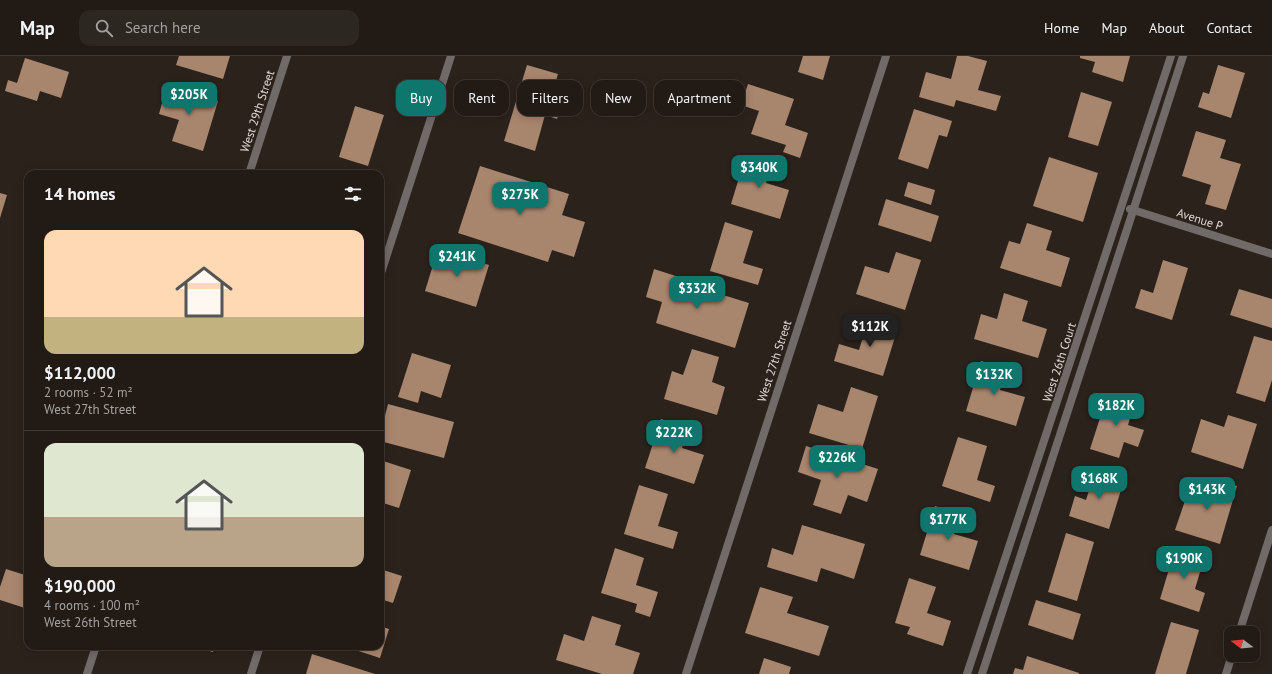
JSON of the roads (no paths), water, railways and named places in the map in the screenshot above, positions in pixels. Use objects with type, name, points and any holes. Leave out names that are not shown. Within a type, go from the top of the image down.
[{"type":"street","name":"West 29th Street","points":[[250,170],[287,56]]},
{"type":"street","points":[[384,264],[451,56]]},
{"type":"street","name":"West 27th Street","points":[[686,674],[886,56]]},
{"type":"street","name":"West 26th Court","points":[[968,674],[1171,56]]},
{"type":"street","name":"West 26th Court","points":[[982,674],[1183,56]]},
{"type":"street","name":"Avenue P","points":[[1122,205],[1133,210],[1272,254]]},
{"type":"street","points":[[1241,626],[1272,530]]},
{"type":"street","points":[[87,674],[95,650]]},
{"type":"street","points":[[251,674],[259,650]]},
{"type":"street","points":[[1226,674],[1230,662]]}]
